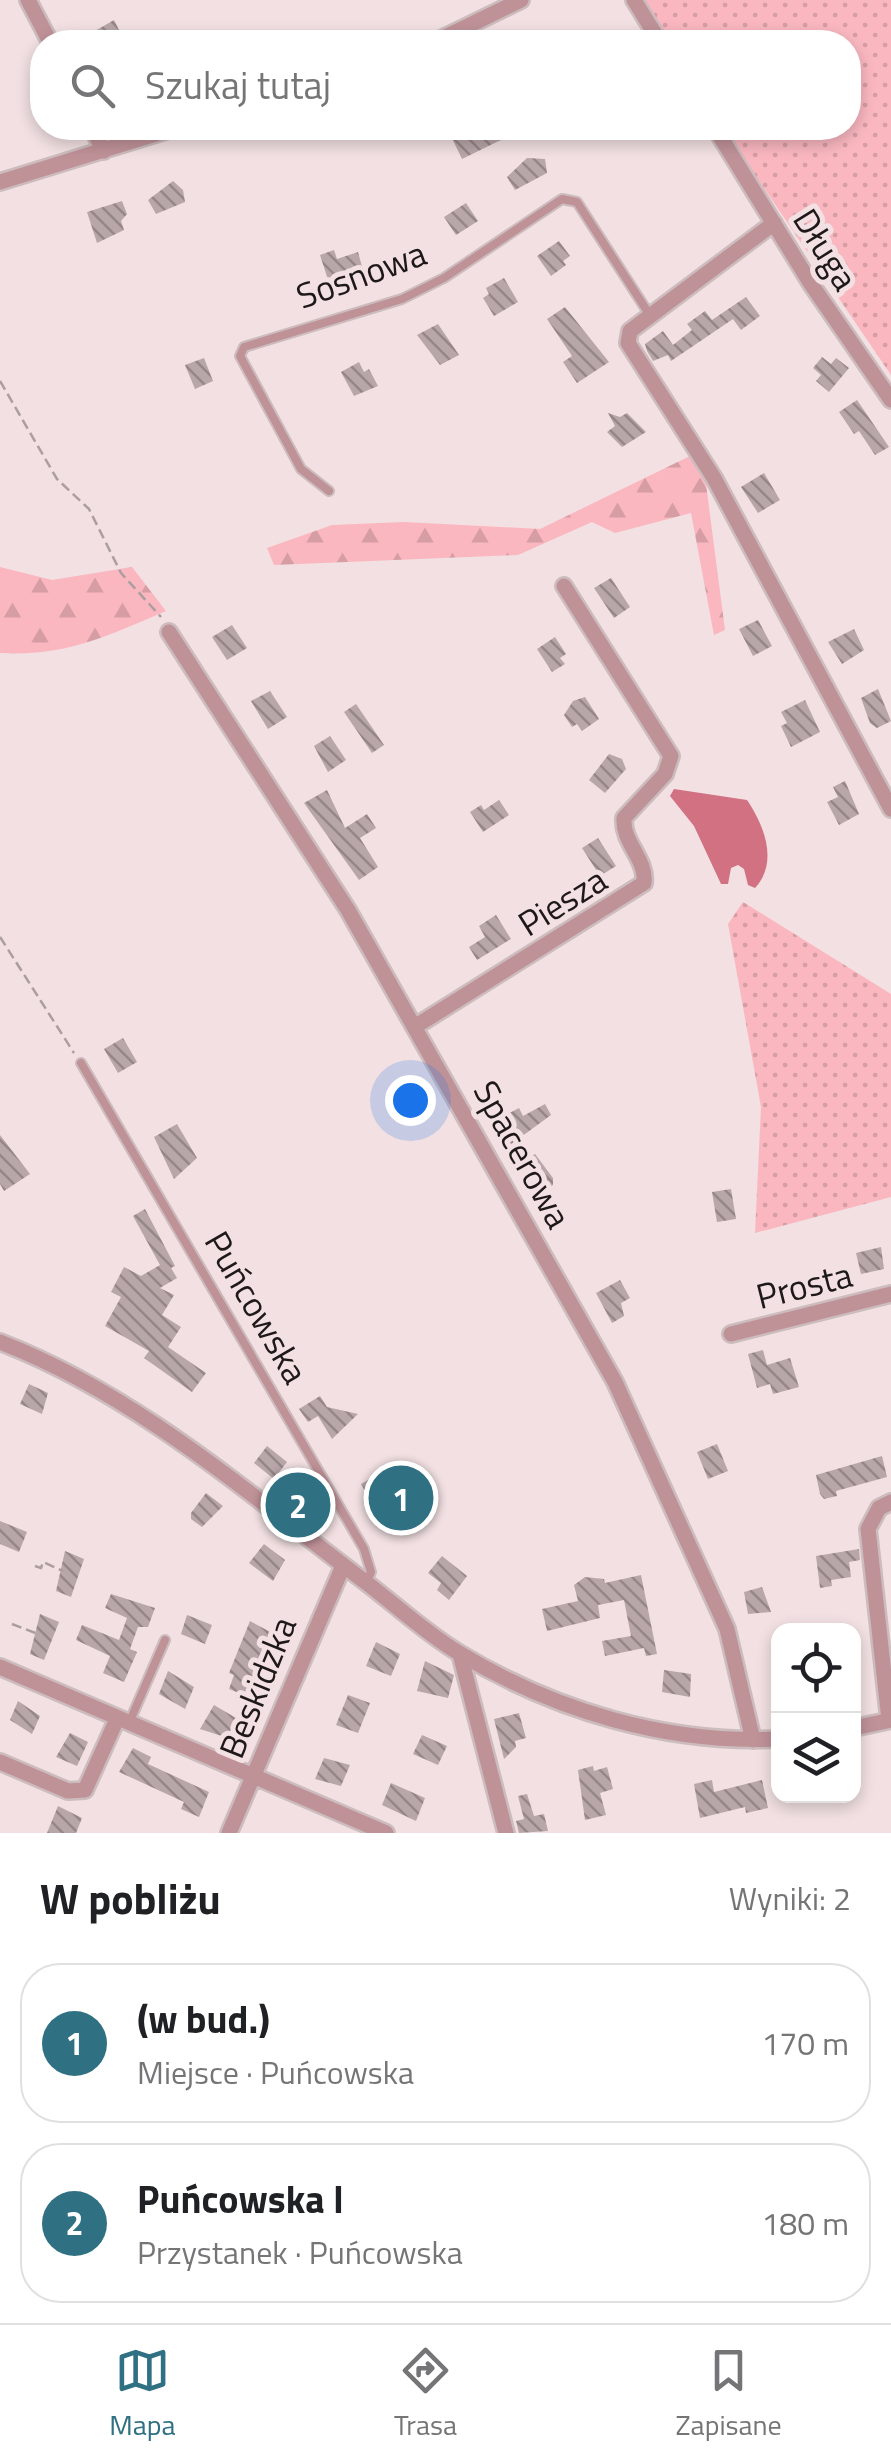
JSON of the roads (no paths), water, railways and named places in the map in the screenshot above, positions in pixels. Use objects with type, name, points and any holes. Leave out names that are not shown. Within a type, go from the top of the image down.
[{"type":"street","points":[[28,0],[44,30]]},
{"type":"street","points":[[460,30],[521,0]]},
{"type":"street","points":[[634,0],[653,30]]},
{"type":"street","points":[[99,140],[104,150]]},
{"type":"street","points":[[0,182],[136,140]]},
{"type":"street","name":"Długa","points":[[723,140],[891,400]]},
{"type":"street","points":[[774,222],[630,331],[628,343],[714,478],[891,809]]},
{"type":"street","name":"Piesza","points":[[416,1026],[644,883],[645,871],[625,836],[624,818],[665,774],[671,756],[564,586]]},
{"type":"street","name":"Spacerowa","points":[[168,632],[348,910],[615,1382],[727,1628],[754,1740]]},
{"type":"street","name":"Prosta","points":[[731,1334],[891,1294]]},
{"type":"street","points":[[0,1342],[146,1418],[460,1654],[546,1696],[623,1724],[771,1739]]},
{"type":"street","points":[[861,1726],[890,1720],[868,1529],[878,1508],[891,1502]]},
{"type":"street","name":"Beskidzka","points":[[230,1833],[343,1566]]},
{"type":"street","points":[[460,1654],[506,1833]]},
{"type":"street","points":[[0,1666],[386,1833]]},
{"type":"street","points":[[0,1762],[68,1791],[86,1790],[123,1721]]},
{"type":"lane","name":"Sosnowa","points":[[329,492],[301,470],[240,356],[244,346],[402,299],[444,278],[562,200],[577,202],[651,317]]},
{"type":"lane","name":"Puńcowska","points":[[80,1063],[364,1549],[371,1572],[366,1584]]},
{"type":"lane","points":[[123,1721],[164,1640]]},
{"type":"place","name":"(w bud.)","points":[[401,1498]]},
{"type":"place","name":"Puńcowska I","points":[[298,1505]]}]
